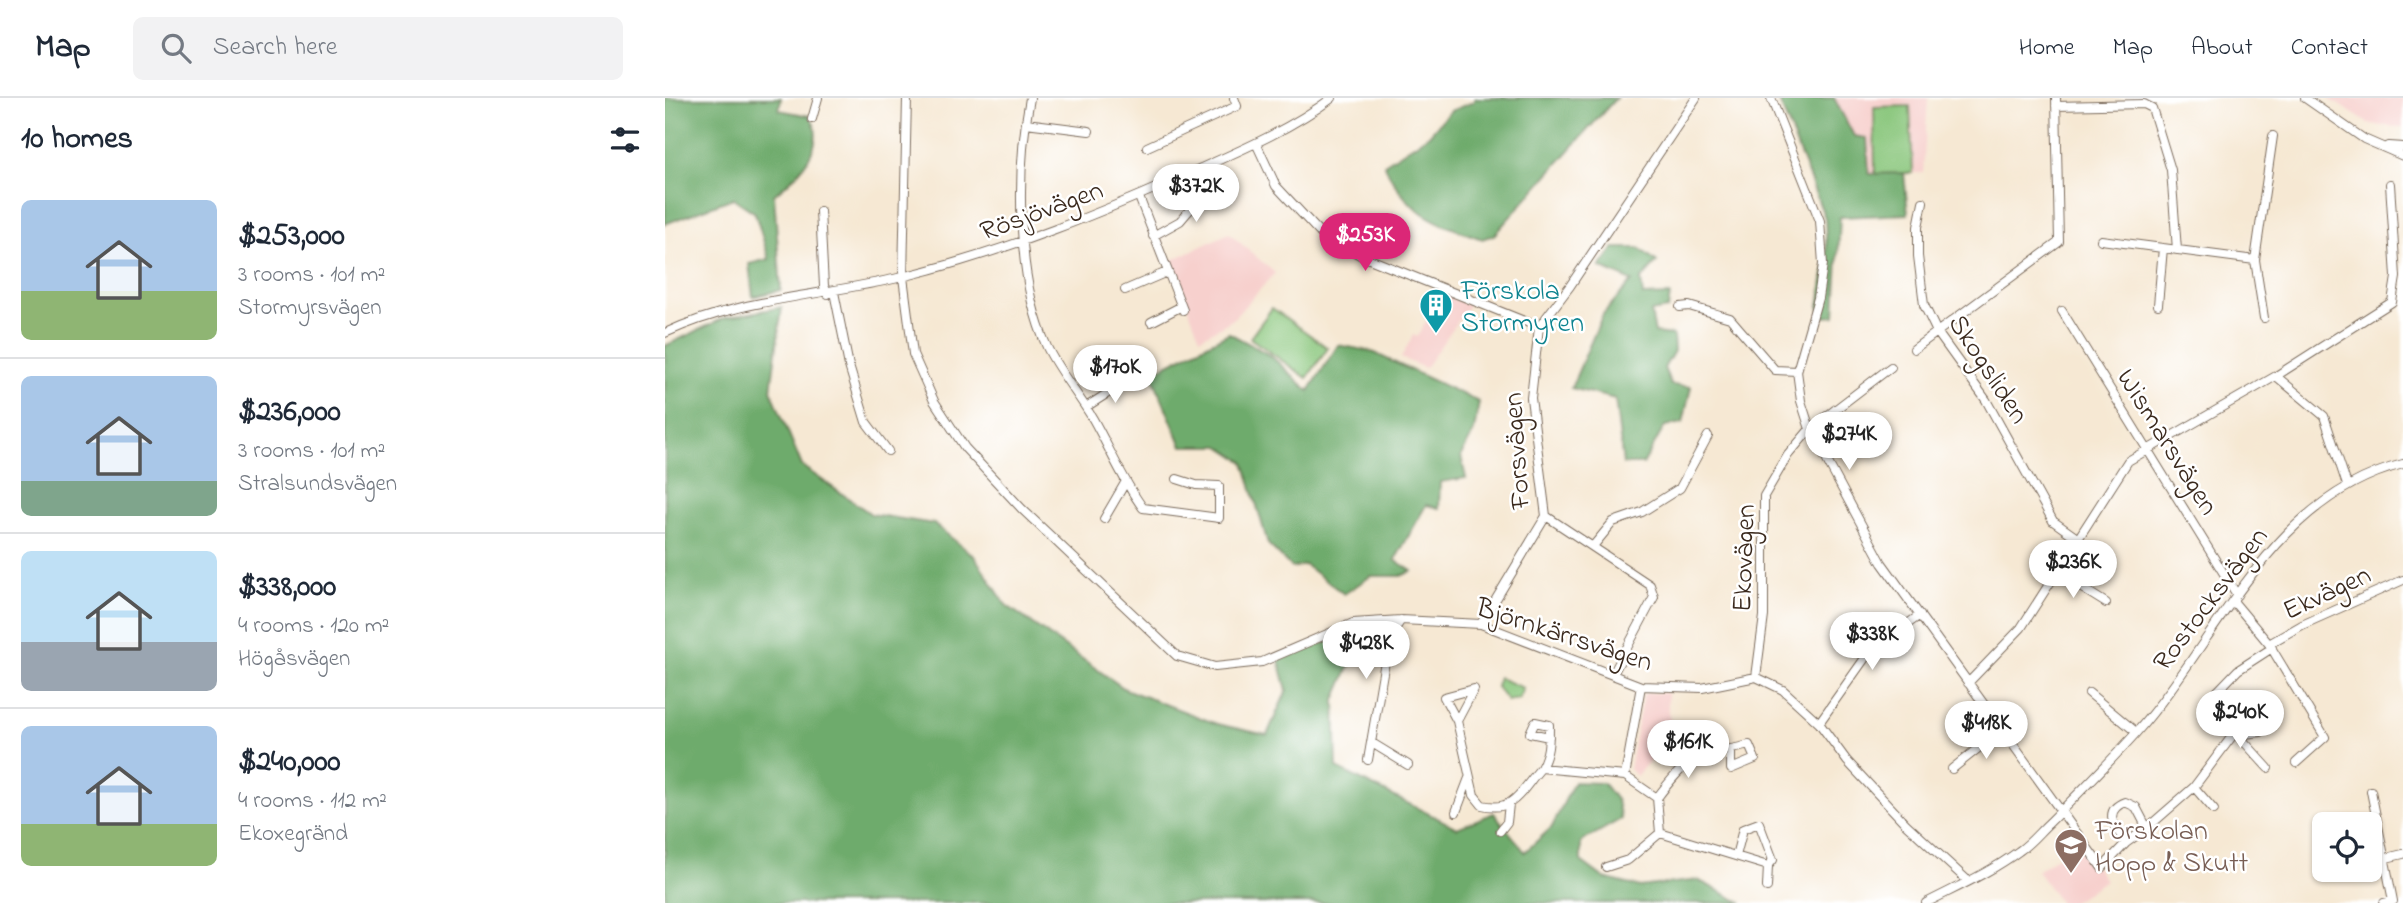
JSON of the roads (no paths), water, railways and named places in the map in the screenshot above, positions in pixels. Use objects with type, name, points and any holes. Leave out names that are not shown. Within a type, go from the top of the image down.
[{"type":"street","points":[[812,119],[818,98]]},
{"type":"street","name":"Björnkärrsvägen","points":[[907,98],[903,277],[913,354],[934,401],[965,448],[1022,509],[1177,656],[1215,667],[1262,662],[1353,623],[1401,620],[1482,624],[1641,686],[1702,688],[1756,677]]},
{"type":"street","points":[[1030,98],[1021,187],[1022,242],[1031,290],[1047,347],[1086,407],[1125,483],[1143,508],[1219,518],[1219,486],[1196,485],[1177,479]]},
{"type":"street","points":[[1147,147],[1237,106],[1234,98]]},
{"type":"street","name":"Rösjövägen","points":[[665,333],[699,317],[903,277],[1022,242],[1139,197],[1256,143],[1315,111],[1332,98]]},
{"type":"street","points":[[1256,143],[1276,186],[1321,234],[1407,275],[1539,327],[1570,286],[1696,98]]},
{"type":"street","points":[[1771,98],[1820,221],[1823,239],[1818,298],[1797,372],[1801,401],[1810,429],[1882,563],[2102,868],[2126,843],[2194,787],[2235,735],[2261,732]]},
{"type":"street","points":[[2305,98],[2364,139],[2403,156]]},
{"type":"street","points":[[1914,349],[2059,242],[2056,102],[2144,104],[2152,108],[2171,170],[2177,250]]},
{"type":"street","points":[[1026,123],[1089,131]]},
{"type":"street","points":[[2264,318],[2255,260],[2273,136]]},
{"type":"street","points":[[2382,145],[2403,147]]},
{"type":"street","points":[[1968,683],[2021,628],[2128,461],[2276,376],[2392,302],[2396,277],[2390,184]]},
{"type":"street","points":[[1153,236],[1180,220],[1198,201],[1195,194]]},
{"type":"street","points":[[1139,197],[1182,308],[1151,322]]},
{"type":"street","name":"Skogsliden","points":[[1923,202],[1917,227],[1918,278],[1924,305],[1937,332],[1986,400],[2053,521],[2077,538]]},
{"type":"street","points":[[820,211],[824,286],[831,293],[866,422],[888,451]]},
{"type":"street","points":[[2101,240],[2255,260]]},
{"type":"street","points":[[2158,305],[2162,248]]},
{"type":"street","points":[[1125,290],[1167,272]]},
{"type":"street","points":[[1680,307],[1689,306],[1730,318],[1775,370],[1797,372]]},
{"type":"street","name":"Wismarsvägen","points":[[2062,311],[2148,449],[2235,598],[2271,646],[2325,737],[2296,763]]},
{"type":"street","name":"Forsvägen","points":[[1482,624],[1546,516],[1531,398],[1539,327]]},
{"type":"street","name":"Ekovägen","points":[[1756,677],[1764,616],[1764,496],[1788,455],[1810,429],[1891,367]]},
{"type":"street","points":[[2276,376],[2324,416],[2347,485]]},
{"type":"street","points":[[1086,407],[1130,379]]},
{"type":"street","points":[[1594,545],[1613,522],[1642,512],[1680,488],[1708,436]]},
{"type":"street","name":"Rostocksvägen","points":[[1926,903],[2020,851],[2060,812],[2136,732],[2189,666],[2259,563],[2289,530],[2347,485],[2403,464]]},
{"type":"street","points":[[1104,519],[1125,483]]},
{"type":"street","points":[[1546,516],[1594,545],[1650,586],[1654,597],[1613,674]]},
{"type":"street","points":[[2056,572],[2106,603]]},
{"type":"street","name":"Ekvägen","points":[[2235,735],[2211,698],[2238,670],[2302,625],[2403,580]]},
{"type":"street","points":[[1819,723],[1870,651],[1920,615]]},
{"type":"street","points":[[1368,760],[1384,660],[1393,628],[1401,620]]},
{"type":"street","points":[[1756,677],[1783,690],[1819,723],[1847,761],[1890,807],[1968,881]]},
{"type":"street","points":[[1625,776],[1641,686]]},
{"type":"street","points":[[2089,693],[2136,732]]},
{"type":"street","points":[[1457,721],[1474,795],[1482,805],[1499,809],[1509,804],[1541,768],[1549,752],[1549,737]]},
{"type":"street","points":[[1952,769],[2001,730]]},
{"type":"street","points":[[2235,735],[2268,768]]},
{"type":"street","points":[[1372,743],[1408,765]]},
{"type":"street","points":[[1660,833],[1657,798],[1681,766],[1701,754],[1731,749]]},
{"type":"street","points":[[1541,768],[1625,776],[1657,798]]},
{"type":"street","points":[[1456,812],[1469,778]]},
{"type":"street","points":[[2194,787],[2214,810]]},
{"type":"street","points":[[2371,791],[2393,901]]},
{"type":"street","points":[[1500,831],[1507,821],[1509,804]]},
{"type":"street","points":[[2126,843],[2111,824],[2112,813],[2119,805],[2133,804],[2147,828]]},
{"type":"street","points":[[1736,856],[1743,830],[1759,823],[1773,860],[1768,866],[1767,887]]},
{"type":"street","points":[[1660,833],[1768,866]]},
{"type":"street","points":[[1606,867],[1628,860],[1660,833]]},
{"type":"street","points":[[2382,859],[2403,854]]},
{"type":"place","name":"Förskola Stormyren","points":[[1436,335]]},
{"type":"place","name":"Förskolan Hopp & Skutt","points":[[2071,875]]}]
